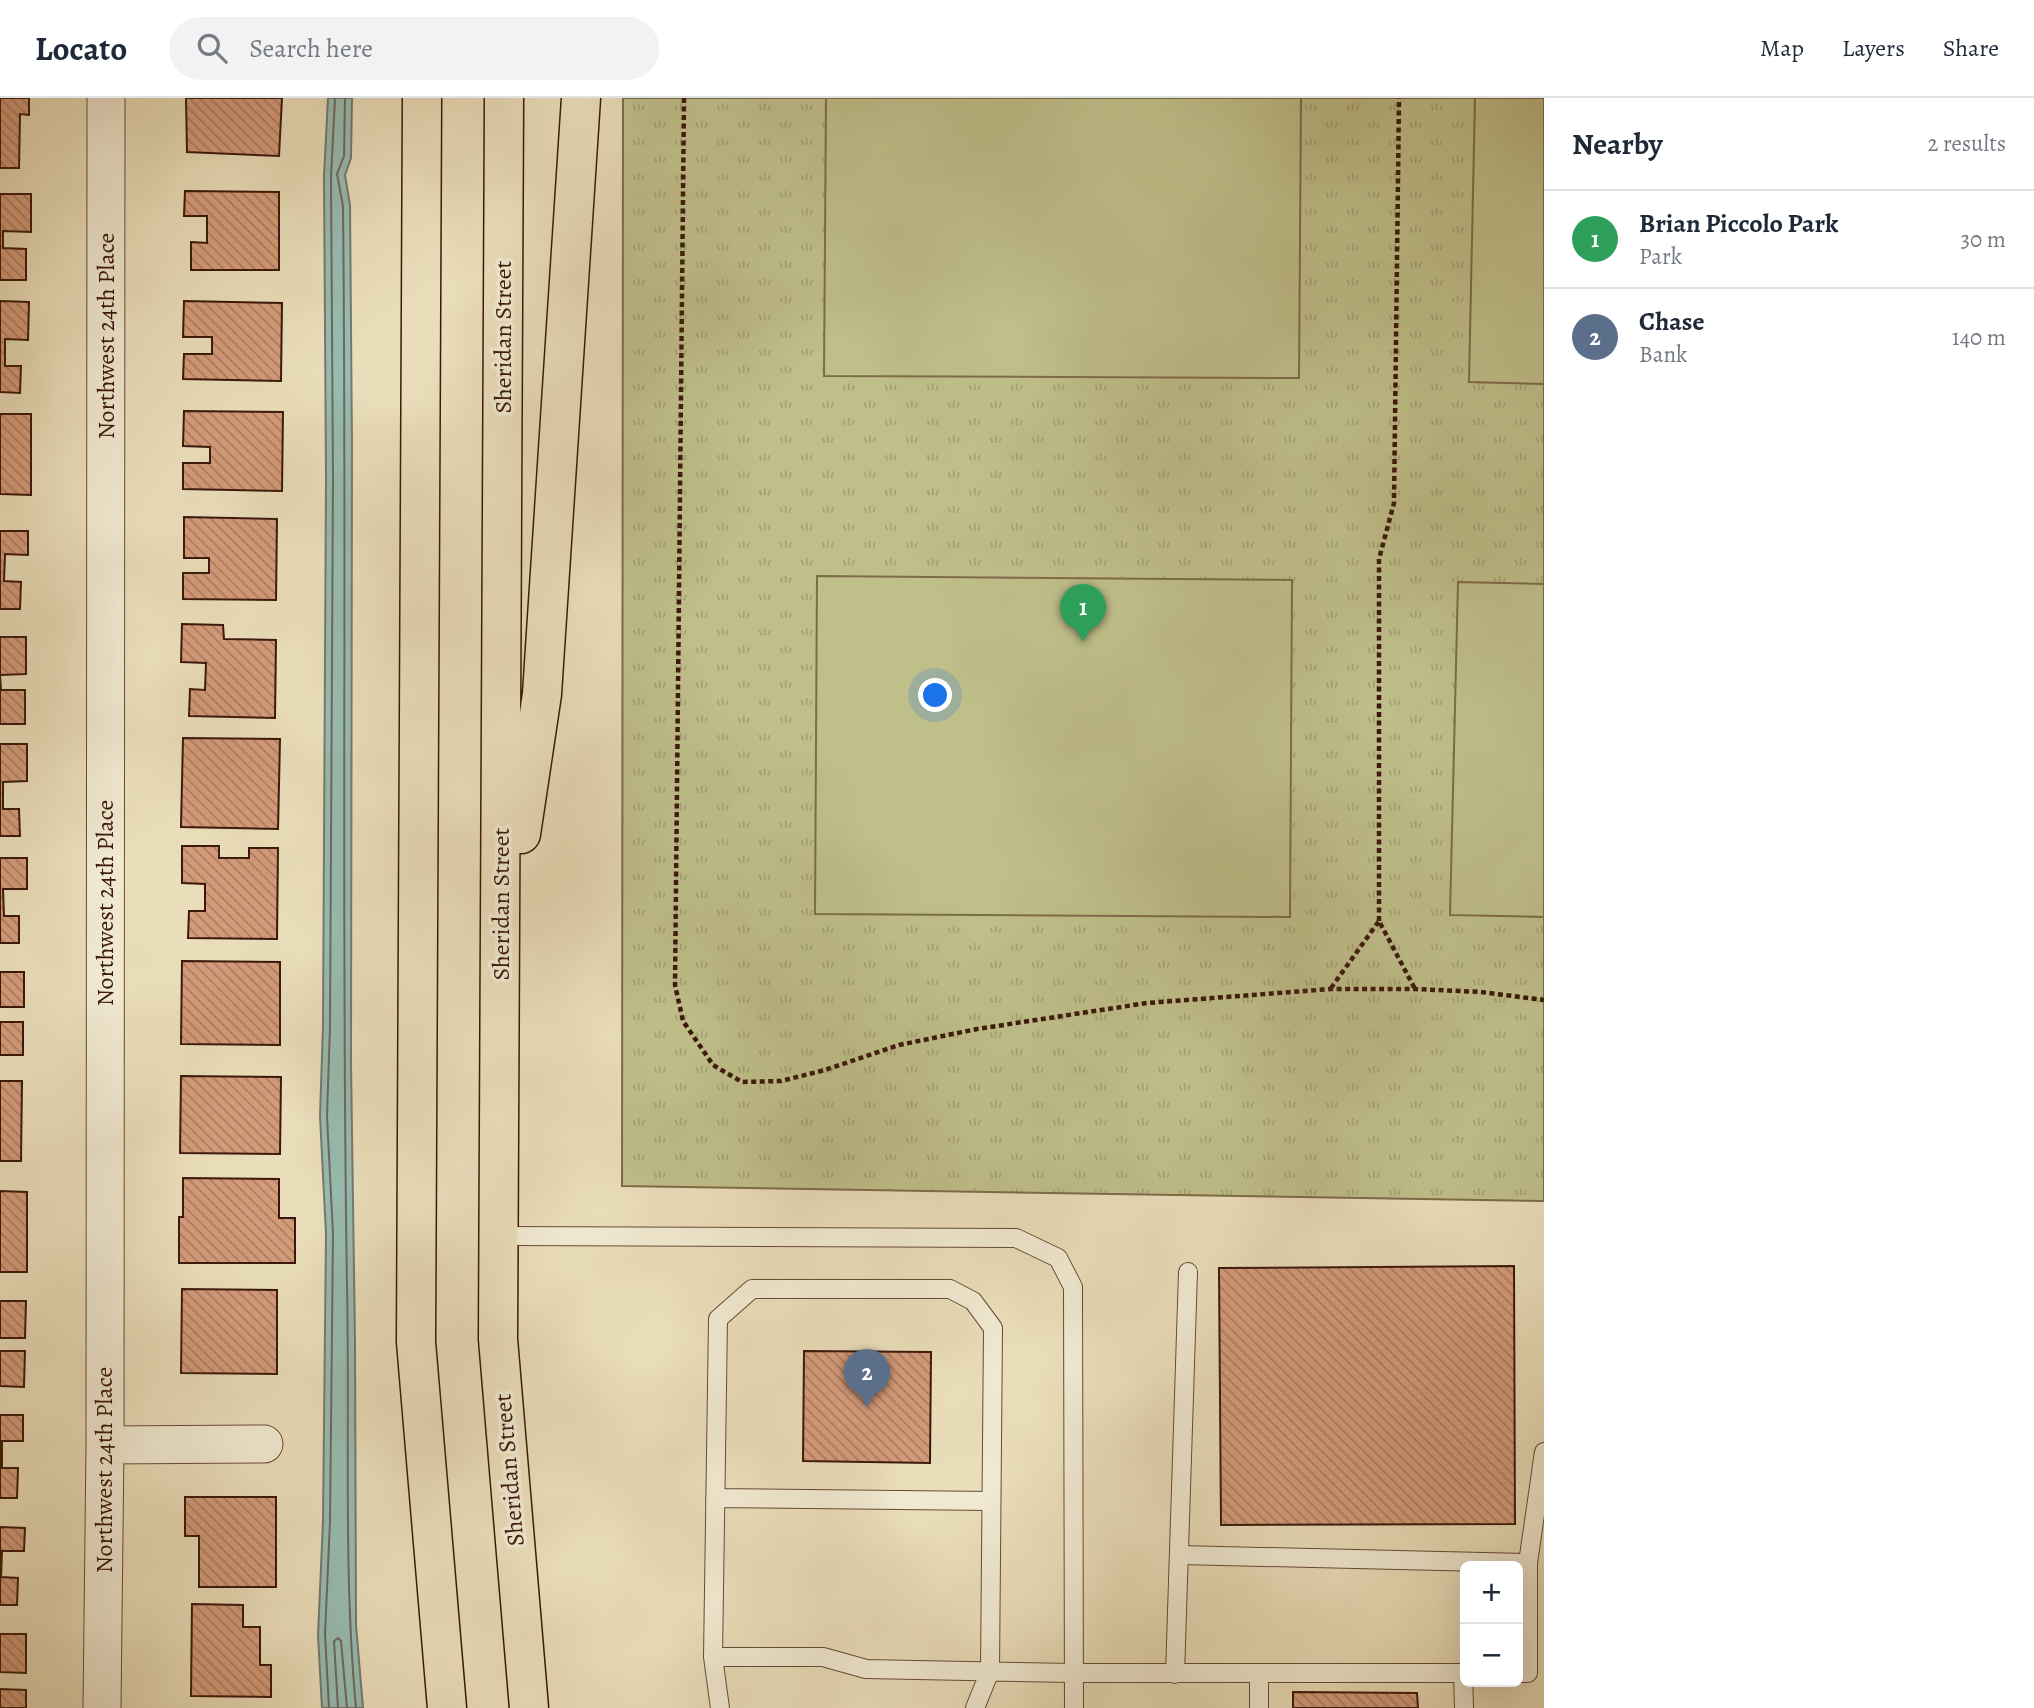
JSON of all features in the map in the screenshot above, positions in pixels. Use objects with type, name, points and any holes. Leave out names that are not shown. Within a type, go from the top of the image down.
[{"type":"main road","points":[[422,98],[416,1342],[447,1708]]},
{"type":"main road","name":"Sheridan Street","points":[[504,98],[498,1339],[529,1708]]},
{"type":"main road","points":[[501,961],[542,694],[581,98]]},
{"type":"street","name":"Northwest 24th Place","points":[[102,1708],[105,1445],[106,98]]},
{"type":"street","points":[[105,1445],[264,1444]]},
{"type":"lane","points":[[499,1236],[1016,1238],[1058,1258],[1073,1287],[1074,1708]]},
{"type":"lane","points":[[1175,1674],[1188,1272]]},
{"type":"lane","points":[[720,1708],[713,1657],[718,1319],[752,1289],[950,1289],[974,1301],[993,1328],[990,1671],[975,1708]]},
{"type":"lane","points":[[1530,1675],[1528,1563],[1544,1452]]},
{"type":"lane","points":[[715,1498],[991,1500]]},
{"type":"lane","points":[[1179,1555],[1528,1563]]},
{"type":"lane","points":[[713,1657],[823,1657],[866,1668],[1074,1673],[1460,1673]]},
{"type":"lane","points":[[1259,1675],[1259,1708]]},
{"type":"lane","points":[[1464,1687],[1464,1708]]},
{"type":"path","points":[[684,98],[675,985],[683,1021],[713,1065],[742,1082],[780,1081],[825,1070],[899,1045],[977,1029],[1146,1003],[1331,989],[1481,992],[1544,1000]]},
{"type":"path","points":[[1399,98],[1394,503],[1379,559],[1379,920],[1415,989]]},
{"type":"path","points":[[1331,989],[1379,920]]},
{"type":"green space","points":[[623,98],[1544,98],[1544,1201],[622,1186]]},
{"type":"green space","points":[[826,98],[1301,98],[1299,378],[824,376]]},
{"type":"green space","points":[[1475,98],[1544,98],[1544,384],[1469,382]]},
{"type":"green space","points":[[817,576],[1292,580],[1290,917],[815,914]]},
{"type":"green space","points":[[1458,582],[1544,584],[1544,917],[1450,915]]},
{"type":"water","points":[[328,98],[352,98],[351,158],[345,175],[350,205],[352,446],[351,1064],[356,1625],[363,1708],[322,1708],[318,1635],[323,1521],[326,1234],[320,1116],[323,1026],[326,478],[324,176]]},
{"type":"building","points":[[0,98],[29,98],[29,115],[20,114],[19,168],[0,168]]},
{"type":"building","points":[[186,98],[282,98],[279,156],[187,152]]},
{"type":"building","points":[[185,191],[279,192],[279,270],[191,270],[191,242],[207,243],[207,216],[184,216]]},
{"type":"building","points":[[0,194],[31,194],[31,232],[3,231],[3,248],[26,249],[26,280],[0,280]]},
{"type":"building","points":[[0,301],[29,302],[28,340],[5,339],[5,366],[21,366],[20,393],[0,392]]},
{"type":"building","points":[[184,301],[282,303],[281,381],[183,379],[184,354],[212,354],[212,337],[183,337]]},
{"type":"building","points":[[184,411],[283,412],[282,491],[183,489],[183,463],[210,463],[210,447],[183,446]]},
{"type":"building","points":[[0,414],[31,414],[31,495],[0,494]]},
{"type":"building","points":[[184,517],[277,519],[276,600],[183,599],[183,573],[209,573],[209,558],[184,558]]},
{"type":"building","points":[[0,531],[28,531],[28,555],[5,554],[4,581],[21,582],[20,609],[0,609]]},
{"type":"building","points":[[182,624],[223,625],[224,639],[276,640],[275,718],[189,716],[190,689],[205,690],[206,663],[181,662]]},
{"type":"building","points":[[0,637],[26,637],[26,674],[0,675]]},
{"type":"building","points":[[0,675],[1,690],[25,690],[25,724],[0,724]]},
{"type":"building","points":[[183,738],[280,739],[278,829],[181,827]]},
{"type":"building","points":[[0,744],[27,744],[27,781],[3,782],[3,809],[19,809],[20,836],[0,836]]},
{"type":"building","points":[[182,846],[219,846],[219,858],[249,858],[249,848],[278,848],[277,939],[188,938],[189,911],[205,911],[205,884],[182,883]]},
{"type":"building","points":[[0,858],[27,858],[27,889],[3,889],[4,916],[19,916],[19,943],[0,943]]},
{"type":"building","points":[[182,961],[280,962],[280,1045],[181,1044]]},
{"type":"building","points":[[0,972],[24,972],[24,1007],[0,1007]]},
{"type":"building","points":[[0,1022],[23,1022],[23,1055],[0,1055]]},
{"type":"building","points":[[181,1076],[281,1077],[280,1154],[180,1153]]},
{"type":"building","points":[[0,1081],[22,1081],[21,1161],[0,1161]]},
{"type":"building","points":[[183,1178],[279,1179],[279,1218],[295,1218],[295,1263],[179,1263],[179,1217],[183,1217]]},
{"type":"building","points":[[0,1191],[27,1192],[27,1272],[0,1272]]},
{"type":"building","points":[[1514,1266],[1515,1524],[1221,1525],[1219,1268]]},
{"type":"building","points":[[182,1289],[277,1290],[277,1374],[181,1373]]},
{"type":"building","points":[[0,1301],[26,1301],[25,1338],[0,1338]]},
{"type":"building","points":[[0,1351],[25,1351],[24,1387],[0,1386]]},
{"type":"building","points":[[804,1351],[931,1352],[930,1463],[803,1461]]},
{"type":"building","points":[[0,1415],[23,1415],[23,1441],[2,1441],[2,1468],[18,1468],[17,1498],[0,1498]]},
{"type":"building","points":[[185,1497],[276,1497],[276,1587],[199,1587],[199,1536],[185,1536]]},
{"type":"building","points":[[0,1527],[25,1528],[24,1551],[2,1551],[1,1577],[18,1578],[17,1605],[0,1605]]},
{"type":"building","points":[[192,1604],[243,1605],[243,1627],[260,1627],[260,1665],[271,1665],[271,1697],[191,1696]]},
{"type":"building","points":[[0,1634],[26,1634],[26,1673],[0,1672]]},
{"type":"building","points":[[0,1689],[26,1690],[26,1708],[0,1708]]},
{"type":"building","points":[[1293,1692],[1417,1693],[1418,1708],[1293,1708]]},
{"type":"place","name":"Brian Piccolo Park","points":[[1083,642]]},
{"type":"place","name":"Chase","points":[[867,1407]]}]
